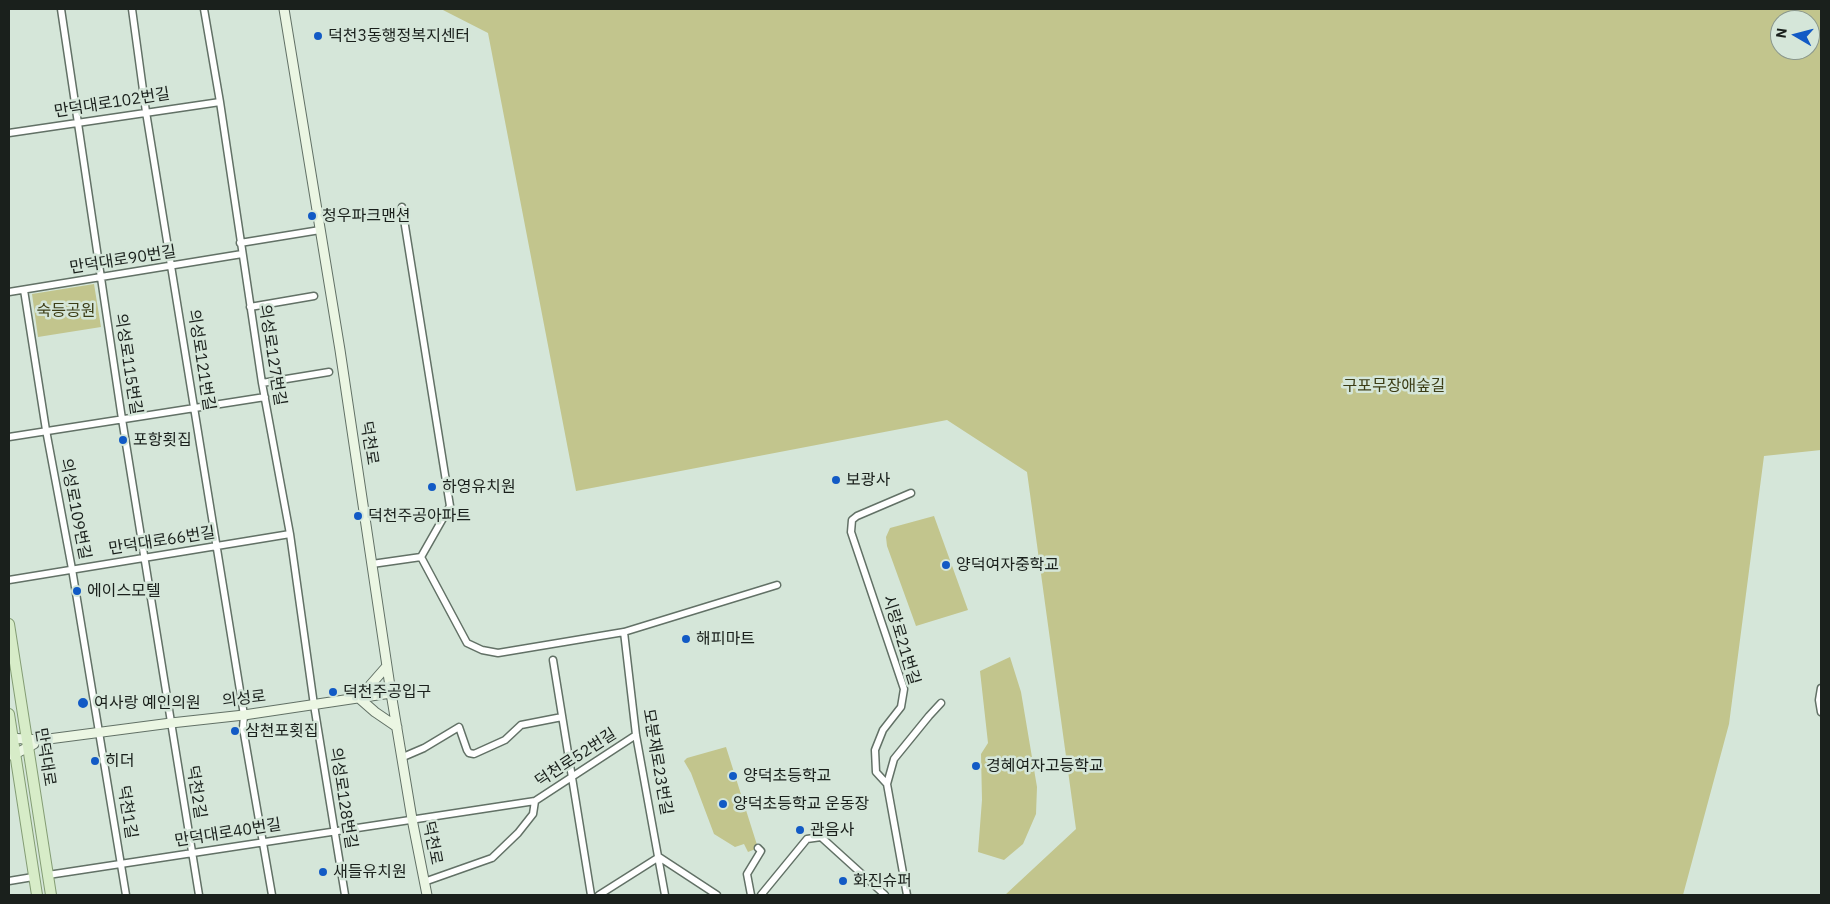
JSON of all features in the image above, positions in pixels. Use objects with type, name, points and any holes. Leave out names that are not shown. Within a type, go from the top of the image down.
[{"type":"main road","name":"덕천로","points":[[284,9],[391,692],[426,895]]},
{"type":"main road","name":"만덕대로","points":[[9,624],[51,895]]},
{"type":"main road","points":[[387,666],[360,698],[375,712],[398,728]]},
{"type":"main road","name":"의성로","points":[[12,754],[28,743],[41,740],[244,715],[391,692]]},
{"type":"main road","name":"만덕대로","points":[[9,714],[12,754],[36,895]]},
{"type":"main road","points":[[10,737],[28,743]]},
{"type":"street","name":"의성로115번길","points":[[60,9],[122,419],[171,723]]},
{"type":"street","name":"의성로121번길","points":[[132,9],[146,112],[218,546],[244,715],[243,728],[272,895]]},
{"type":"street","name":"의성로127번길","points":[[204,9],[220,102],[262,383],[290,534],[314,705]]},
{"type":"street","name":"만덕대로102번길","points":[[9,133],[220,102]]},
{"type":"street","points":[[402,207],[450,506],[421,557]]},
{"type":"street","points":[[240,243],[320,230]]},
{"type":"street","name":"만덕대로90번길","points":[[9,292],[242,254]]},
{"type":"street","name":"의성로109번길","points":[[24,290],[46,430],[100,732]]},
{"type":"street","points":[[250,307],[314,296]]},
{"type":"street","points":[[262,383],[329,372]]},
{"type":"street","points":[[9,436],[265,397]]},
{"type":"street","name":"시랑로21번길","points":[[906,895],[887,784],[876,772],[875,750],[883,730],[901,707],[904,689],[851,532],[852,520],[857,516],[911,493]]},
{"type":"street","name":"만덕대로66번길","points":[[9,580],[290,534]]},
{"type":"street","points":[[372,564],[421,557]]},
{"type":"street","points":[[421,557],[467,643],[482,650],[498,653],[624,632],[777,585]]},
{"type":"street","name":"모분재로23번길","points":[[624,632],[636,736],[665,895]]},
{"type":"street","points":[[553,660],[591,895]]},
{"type":"street","points":[[1821,688],[1819,700],[1821,712]]},
{"type":"street","points":[[887,784],[894,759],[941,704]]},
{"type":"street","name":"의성로128번길","points":[[314,705],[345,895]]},
{"type":"street","points":[[403,757],[424,748],[459,727],[467,750],[469,753],[474,754],[505,740],[521,725],[562,717]]},
{"type":"street","name":"덕천2길","points":[[171,723],[199,895]]},
{"type":"street","name":"덕천1길","points":[[100,732],[126,895]]},
{"type":"street","name":"덕천로52번길","points":[[412,819],[535,801],[636,736]]},
{"type":"street","name":"덕천로","points":[[424,882],[492,858],[533,814],[535,801]]},
{"type":"street","name":"만덕대로40번길","points":[[48,875],[412,819]]},
{"type":"street","points":[[761,895],[807,839],[821,837],[885,895]]},
{"type":"street","points":[[751,895],[747,874],[761,851],[758,848]]},
{"type":"street","points":[[599,895],[659,858],[717,895]]},
{"type":"street","points":[[9,881],[33,877]]},
{"type":"green space","name":"구포무장애숲길","points":[[441,9],[1821,9],[1821,450],[1764,456],[1729,724],[1683,895],[1005,895],[1076,829],[1027,472],[947,420],[576,491],[488,33]]},
{"type":"green space","name":"숙등공원","points":[[94,284],[101,327],[38,337],[32,294]]},
{"type":"green space","points":[[934,516],[968,610],[916,626],[887,546],[886,537],[890,528]]},
{"type":"green space","points":[[1010,657],[1021,692],[1037,787],[1036,814],[1023,844],[1004,860],[978,852],[982,800],[981,754],[988,743],[980,671]]},
{"type":"green space","name":"양덕초등학교 운동장","points":[[726,747],[758,848],[748,852],[744,844],[735,847],[714,834],[691,773],[684,761],[687,758]]},
{"type":"place","name":"덕천3동행정복지센터","points":[[318,36]]},
{"type":"place","name":"청우파크맨션","points":[[312,216]]},
{"type":"place","name":"포항횟집","points":[[123,440]]},
{"type":"place","name":"보광사","points":[[836,480]]},
{"type":"place","name":"하영유치원","points":[[432,487]]},
{"type":"place","name":"덕천주공아파트","points":[[358,516]]},
{"type":"place","name":"양덕여자중학교","points":[[946,565]]},
{"type":"place","name":"에이스모텔","points":[[77,591]]},
{"type":"place","name":"해피마트","points":[[686,639]]},
{"type":"place","name":"덕천주공입구","points":[[333,692]]},
{"type":"place","name":"여사랑 예인의원","points":[[83,703]]},
{"type":"place","name":"삼천포횟집","points":[[235,731]]},
{"type":"place","name":"히더","points":[[95,761]]},
{"type":"place","name":"경혜여자고등학교","points":[[976,766]]},
{"type":"place","name":"양덕초등학교","points":[[733,776]]},
{"type":"place","name":"양덕초등학교 운동장","points":[[723,804]]},
{"type":"place","name":"관음사","points":[[800,830]]},
{"type":"place","name":"새들유치원","points":[[323,872]]},
{"type":"place","name":"화진슈퍼","points":[[843,881]]}]
